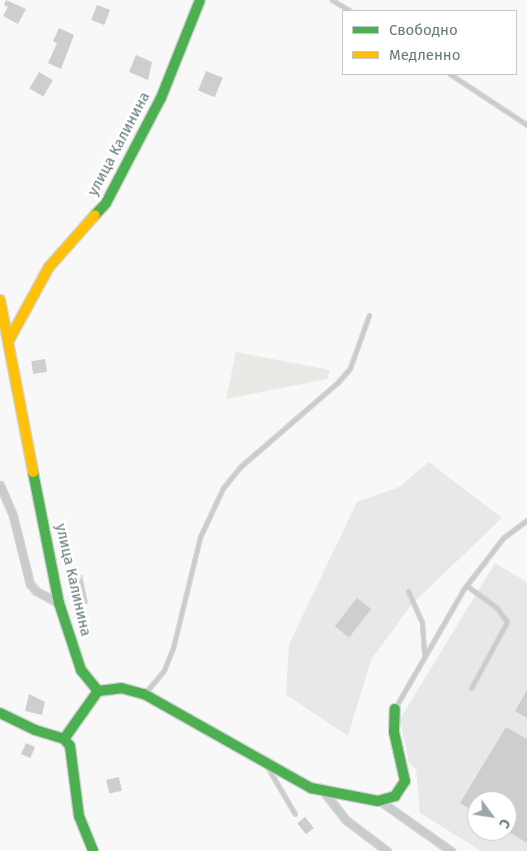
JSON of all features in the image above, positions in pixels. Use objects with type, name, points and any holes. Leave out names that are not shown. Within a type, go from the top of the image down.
[{"type":"street","name":"улица Калинина","points":[[9,340],[49,267],[106,203],[161,98],[200,0]]},
{"type":"street","name":"улица Калинина","points":[[0,300],[59,603],[81,670],[98,691]]},
{"type":"street","points":[[0,485],[13,516],[30,584],[36,591],[59,603]]},
{"type":"street","points":[[64,739],[98,691],[121,688],[144,694],[311,788],[324,792],[380,801],[450,851]]},
{"type":"street","points":[[380,801],[395,796],[405,780],[394,732],[395,709]]},
{"type":"street","points":[[0,712],[28,727],[64,739],[70,746],[83,829],[93,851]]},
{"type":"street","points":[[324,792],[346,820],[387,851]]},
{"type":"lane","points":[[332,0],[348,10]]},
{"type":"lane","points":[[452,75],[527,125]]},
{"type":"lane","points":[[144,694],[164,670],[173,648],[200,537],[224,488],[240,467],[338,382],[350,368],[369,315]]},
{"type":"lane","points":[[395,709],[424,656],[467,586],[503,538],[527,520]]},
{"type":"lane","points":[[467,586],[497,608],[508,622],[471,688]]},
{"type":"lane","points":[[408,591],[422,623],[424,656]]},
{"type":"lane","points":[[265,763],[295,814]]},
{"type":"shaded area","points":[[236,352],[330,370],[327,379],[226,399]]},
{"type":"shaded area","points":[[429,462],[502,518],[412,604],[371,660],[348,736],[286,695],[289,644],[357,502],[399,487]]},
{"type":"shaded area","points":[[495,563],[527,582],[527,851],[481,851],[420,813],[416,769],[409,763],[400,719]]},
{"type":"building","points":[[6,0],[26,9],[18,24],[3,16],[8,7],[4,5]]},
{"type":"building","points":[[97,5],[110,10],[104,25],[91,20]]},
{"type":"building","points":[[59,28],[74,35],[61,69],[48,63],[57,43],[53,41]]},
{"type":"building","points":[[136,55],[152,62],[148,80],[129,72]]},
{"type":"building","points":[[206,71],[223,78],[215,97],[198,90]]},
{"type":"building","points":[[39,72],[53,80],[43,96],[30,88]]},
{"type":"building","points":[[45,359],[47,372],[33,374],[31,361]]},
{"type":"building","points":[[82,575],[88,603],[77,606],[71,577]]},
{"type":"building","points":[[357,598],[371,609],[349,637],[335,626]]},
{"type":"building","points":[[527,690],[527,718],[515,711]]},
{"type":"building","points":[[29,694],[45,702],[42,715],[25,711]]},
{"type":"building","points":[[506,727],[527,739],[527,843],[517,837],[517,791],[467,791]]},
{"type":"building","points":[[26,743],[35,747],[30,758],[21,754]]},
{"type":"building","points":[[119,777],[122,791],[109,793],[106,780]]},
{"type":"building","points":[[467,791],[467,807],[460,803]]},
{"type":"building","points":[[305,817],[314,828],[306,834],[297,823]]},
{"type":"traffic: fast","points":[[95,215],[106,203],[161,98],[200,0]]},
{"type":"traffic: fast","points":[[33,472],[59,603],[81,670],[98,691]]},
{"type":"traffic: fast","points":[[98,691],[121,688],[144,694],[311,788],[378,801],[395,796],[405,781],[394,732],[395,709]]},
{"type":"traffic: fast","points":[[64,739],[98,691]]},
{"type":"traffic: fast","points":[[0,713],[35,730],[64,739],[70,746],[79,816],[93,851]]},
{"type":"traffic: slow","points":[[9,340],[49,267],[95,215]]},
{"type":"traffic: slow","points":[[0,300],[33,472]]}]
